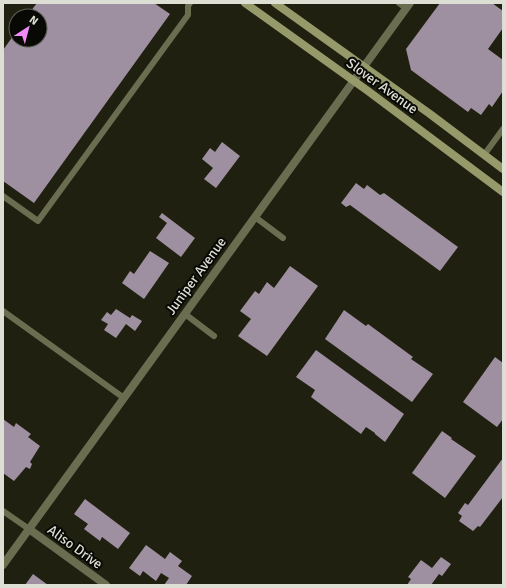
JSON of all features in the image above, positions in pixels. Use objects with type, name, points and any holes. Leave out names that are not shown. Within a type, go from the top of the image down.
[{"type":"main road","name":"Slover Avenue","points":[[245,3],[503,192]]},
{"type":"main road","name":"Slover Avenue","points":[[275,3],[503,168]]},
{"type":"street","name":"Juniper Avenue","points":[[3,565],[364,67],[405,5]]},
{"type":"street","name":"Aliso Drive","points":[[29,529],[106,585]]},
{"type":"lane","points":[[3,196],[38,221],[188,15],[188,6],[190,3]]},
{"type":"lane","points":[[484,155],[503,129]]},
{"type":"lane","points":[[255,218],[284,238]]},
{"type":"lane","points":[[3,311],[124,398]]},
{"type":"lane","points":[[185,314],[214,336]]},
{"type":"lane","points":[[3,511],[29,529]]},
{"type":"building","points":[[37,3],[154,3],[170,14],[34,203],[3,181],[3,50],[8,43],[8,48],[48,48],[48,8],[33,8]]},
{"type":"building","points":[[440,3],[492,3],[503,11],[503,28],[488,49],[503,60],[503,91],[492,107],[489,104],[481,115],[471,108],[468,112],[411,70],[406,49]]},
{"type":"building","points":[[222,142],[240,156],[216,188],[204,179],[213,168],[202,159],[210,148],[215,152]]},
{"type":"building","points":[[356,183],[364,189],[367,185],[380,195],[384,193],[458,247],[440,271],[350,205],[346,207],[341,203]]},
{"type":"building","points":[[162,213],[195,238],[181,257],[156,238],[167,223],[159,217]]},
{"type":"building","points":[[150,251],[169,263],[144,299],[122,283],[130,271],[134,274]]},
{"type":"building","points":[[290,266],[318,286],[267,356],[238,336],[251,319],[240,311],[255,291],[259,294],[267,282],[274,288]]},
{"type":"building","points":[[116,309],[130,318],[132,315],[142,321],[135,331],[126,324],[116,338],[104,330],[108,324],[101,320],[107,312],[111,315]]},
{"type":"building","points":[[344,310],[366,326],[368,324],[413,357],[411,359],[433,374],[412,402],[325,339]]},
{"type":"building","points":[[316,350],[404,414],[385,442],[366,427],[361,434],[311,397],[315,390],[296,377]]},
{"type":"building","points":[[495,357],[503,363],[503,419],[497,427],[463,402]]},
{"type":"building","points":[[3,419],[14,427],[16,423],[31,434],[28,437],[40,446],[30,462],[32,464],[30,469],[26,467],[14,481],[3,473]]},
{"type":"building","points":[[442,431],[476,456],[445,498],[412,473]]},
{"type":"building","points":[[503,458],[503,497],[480,527],[478,526],[473,531],[459,521],[462,516],[458,513],[465,503],[468,505]]},
{"type":"building","points":[[85,499],[130,533],[118,549],[102,537],[100,541],[84,529],[88,524],[74,514]]},
{"type":"building","points":[[146,545],[165,559],[170,552],[182,561],[178,566],[192,576],[186,585],[164,585],[169,578],[161,573],[156,581],[143,571],[140,576],[129,568]]},
{"type":"building","points":[[441,557],[451,564],[442,576],[439,574],[431,585],[407,585],[411,579],[408,577],[421,560],[432,568]]},
{"type":"building","points":[[33,574],[48,585],[25,585]]}]
